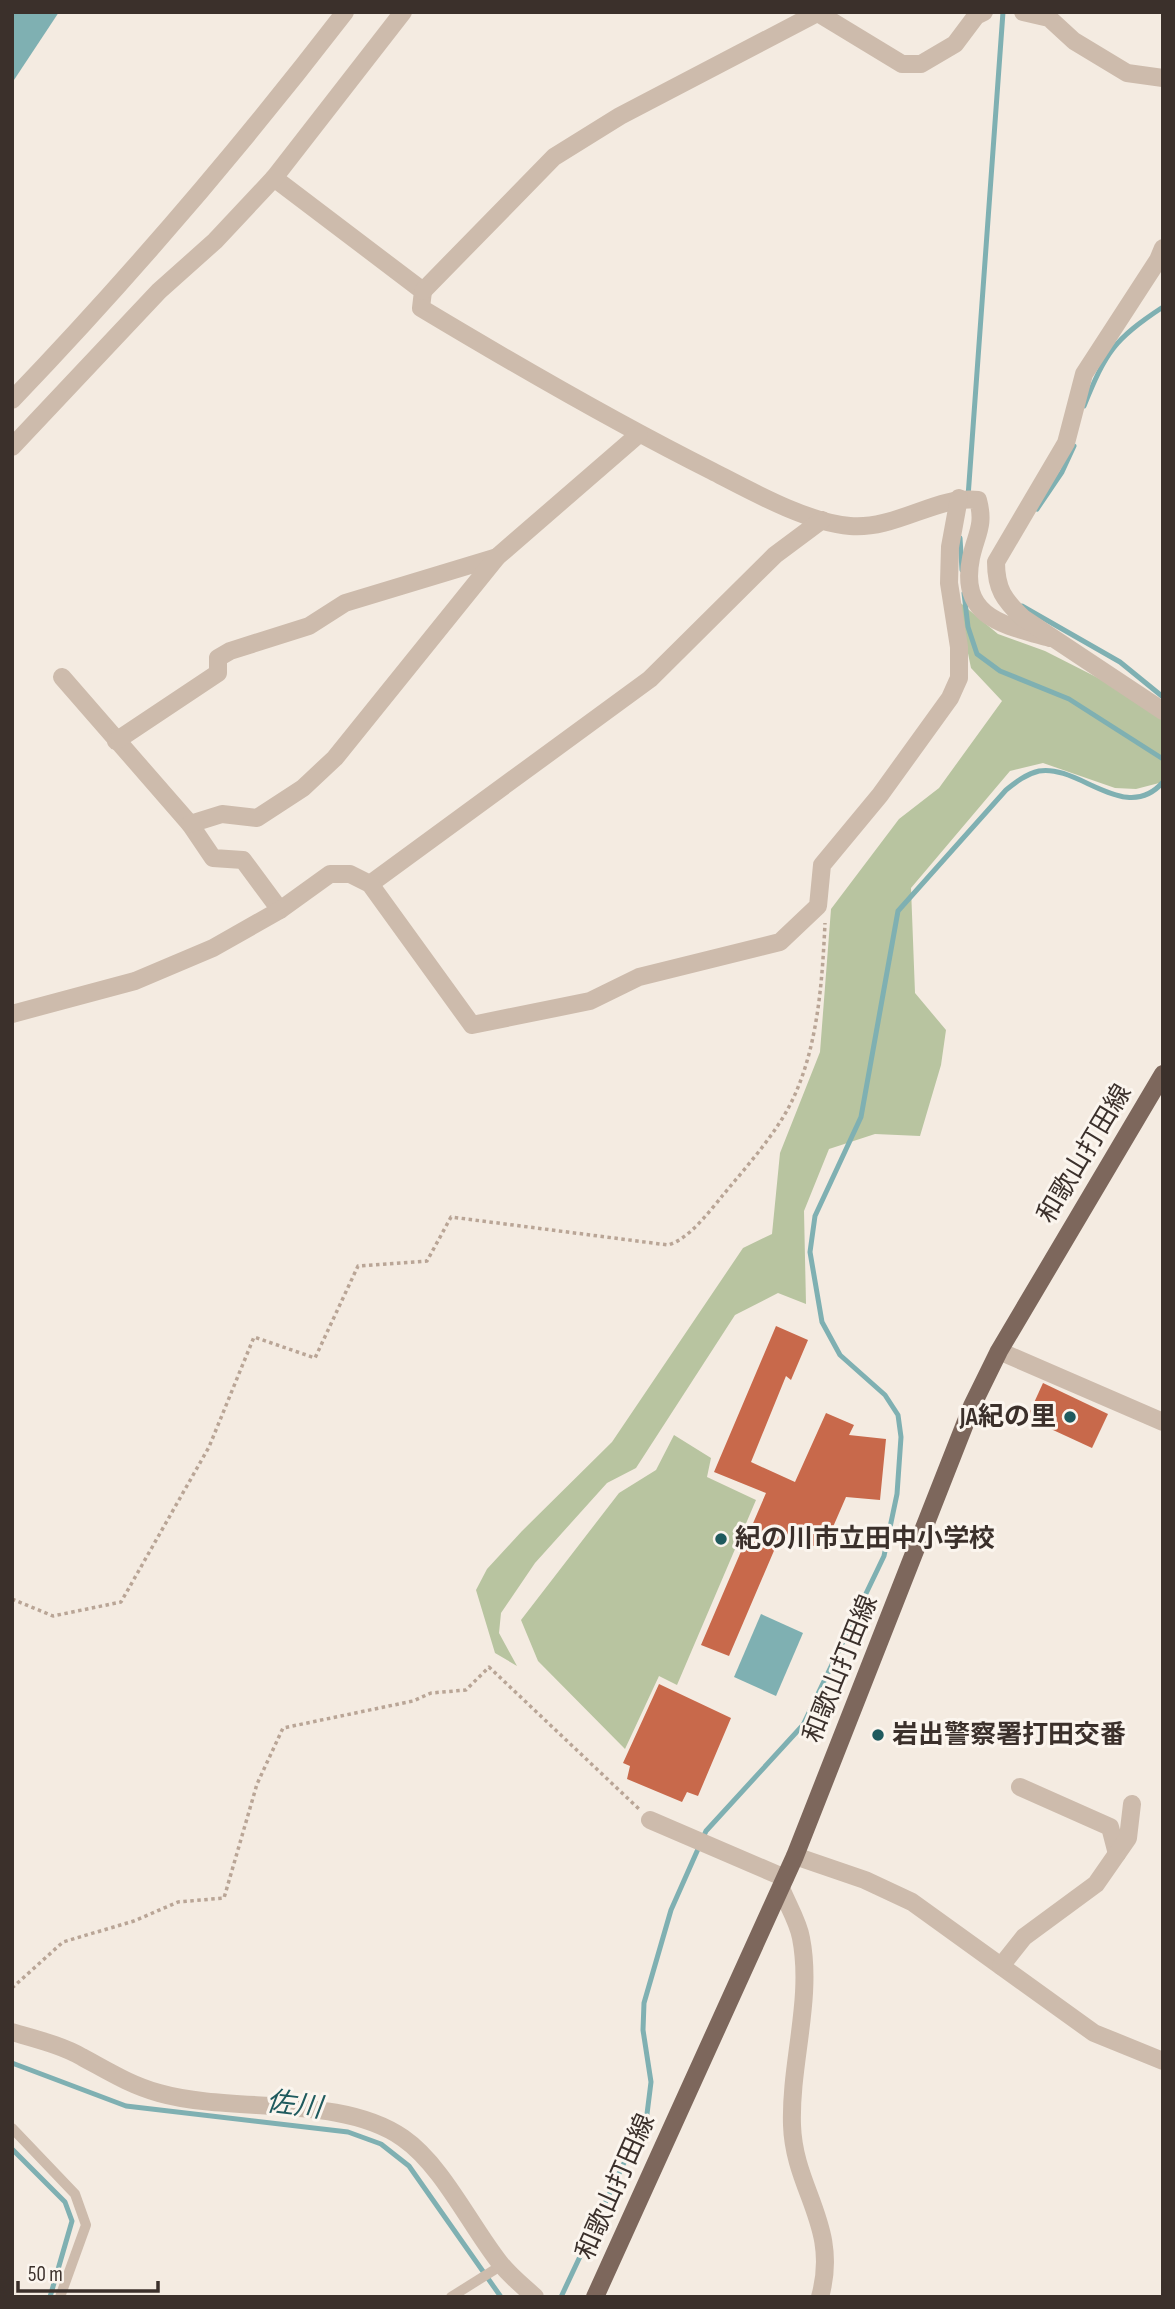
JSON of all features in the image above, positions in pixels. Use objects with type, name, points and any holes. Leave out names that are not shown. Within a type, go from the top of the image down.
[{"type":"main road","name":"和歌山打田線","points":[[595,2297],[795,1856],[972,1406],[999,1351],[1163,1074]]},
{"type":"street","points":[[12,400],[109,298],[264,117],[345,12]]},
{"type":"street","points":[[12,447],[159,291],[215,241],[274,178],[403,12]]},
{"type":"street","points":[[984,12],[976,16],[955,44],[921,64],[902,64],[818,13],[620,116],[554,157],[423,291],[421,308],[639,434],[761,496],[822,520],[849,526],[880,525],[959,498],[978,500],[983,519],[971,559],[970,591],[977,607],[997,623],[1049,638]]},
{"type":"street","points":[[1023,12],[1049,18],[1074,41],[1127,73],[1163,78]]},
{"type":"street","points":[[274,178],[423,291]]},
{"type":"street","points":[[1163,248],[1158,260],[1084,374],[1066,443],[996,562],[996,581],[1003,599],[1049,638],[1163,711]]},
{"type":"street","points":[[190,824],[222,814],[257,818],[303,788],[335,758],[497,557],[639,434]]},
{"type":"street","points":[[12,1014],[135,981],[213,948],[280,910],[330,874],[350,874],[370,884],[472,1025],[590,1001],[639,977],[780,942],[818,905],[822,865],[880,795],[950,698],[960,678],[959,647],[949,583],[950,547],[959,498]]},
{"type":"street","points":[[370,884],[650,679],[775,555],[822,520]]},
{"type":"street","points":[[116,741],[218,673],[218,658],[230,651],[309,626],[345,603],[497,557]]},
{"type":"street","points":[[62,677],[190,824],[213,858],[243,860],[280,910]]},
{"type":"street","points":[[999,1351],[1163,1422]]},
{"type":"street","points":[[1020,1787],[1110,1827],[1117,1854]]},
{"type":"street","points":[[1001,1966],[1024,1937],[1096,1884],[1128,1838],[1132,1804]]},
{"type":"street","points":[[650,1819],[783,1883],[801,1935],[805,1965],[792,2126],[801,2168],[826,2243],[827,2272],[820,2297]]},
{"type":"street","points":[[795,1856],[865,1881],[912,1902],[1094,2033],[1163,2061]]},
{"type":"street","points":[[12,2032],[81,2056],[117,2078],[161,2094],[213,2102],[351,2115],[381,2123],[406,2140],[428,2163],[498,2267],[535,2297]]},
{"type":"lane","points":[[12,2128],[75,2194],[86,2225],[60,2297]]},
{"type":"lane","points":[[452,2297],[498,2267]]},
{"type":"path","points":[[12,1599],[53,1616],[121,1602],[209,1447],[254,1337],[315,1358],[358,1266],[427,1261],[451,1217],[668,1245],[683,1237],[713,1206],[782,1119],[803,1076],[823,965],[825,914],[818,905]]},
{"type":"path","points":[[12,1988],[63,1942],[134,1921],[178,1902],[224,1898],[257,1784],[283,1728],[413,1701],[431,1693],[466,1690],[489,1667],[650,1819]]},
{"type":"green space","points":[[957,600],[998,634],[1045,651],[1108,683],[1163,720],[1163,782],[1136,789],[1115,788],[1043,763],[1010,771],[911,888],[915,993],[946,1030],[941,1065],[920,1136],[875,1134],[829,1149],[804,1211],[806,1304],[778,1293],[735,1315],[636,1468],[607,1483],[535,1563],[501,1613],[499,1633],[517,1666],[495,1653],[476,1590],[487,1569],[612,1442],[743,1248],[772,1234],[780,1153],[820,1052],[831,909],[899,819],[939,788],[1002,701],[971,668]]},
{"type":"green space","points":[[674,1435],[711,1458],[707,1477],[756,1500],[677,1685],[659,1676],[625,1749],[538,1661],[521,1620],[619,1493],[656,1470]]},
{"type":"water","points":[[12,12],[59,12],[12,83]]},
{"type":"water","points":[[761,1614],[803,1633],[776,1696],[734,1677]]},
{"type":"building","points":[[776,1326],[808,1340],[791,1380],[786,1376],[751,1462],[795,1482],[826,1413],[854,1425],[849,1435],[886,1439],[880,1500],[846,1497],[823,1550],[782,1532],[729,1656],[701,1645],[766,1493],[714,1472]]},
{"type":"building","points":[[1043,1383],[1108,1414],[1092,1448],[1027,1418]]},
{"type":"building","points":[[659,1684],[731,1718],[698,1796],[687,1792],[682,1802],[627,1779],[630,1766],[623,1763]]},
{"type":"waterway","points":[[968,497],[1003,12]]},
{"type":"waterway","points":[[1084,406],[1113,348],[1133,328],[1163,307]]},
{"type":"waterway","points":[[1037,509],[1062,472],[1074,446]]},
{"type":"waterway","points":[[960,538],[962,570]]},
{"type":"waterway","points":[[964,593],[968,627],[977,654],[1000,671],[1069,699],[1163,759]]},
{"type":"waterway","points":[[1022,606],[1120,662],[1163,697]]},
{"type":"waterway","points":[[561,2297],[647,2114],[651,2082],[643,2030],[644,2003],[671,1910],[706,1831],[803,1725],[884,1556],[897,1494],[901,1437],[898,1415],[885,1395],[840,1355],[822,1322],[810,1252],[815,1216],[861,1117],[898,911],[1006,790],[1030,774],[1054,771],[1118,796],[1134,797],[1149,794],[1163,782]]},
{"type":"waterway","name":"佐川","points":[[12,2063],[126,2106],[348,2132],[381,2144],[409,2166],[501,2297]]},
{"type":"waterway","points":[[12,2149],[65,2202],[72,2221],[50,2297]]},
{"type":"place","name":"JA紀の里","points":[[1070,1417]]},
{"type":"place","name":"紀の川市立田中小学校","points":[[721,1539]]},
{"type":"place","name":"岩出警察署打田交番","points":[[878,1735]]}]
